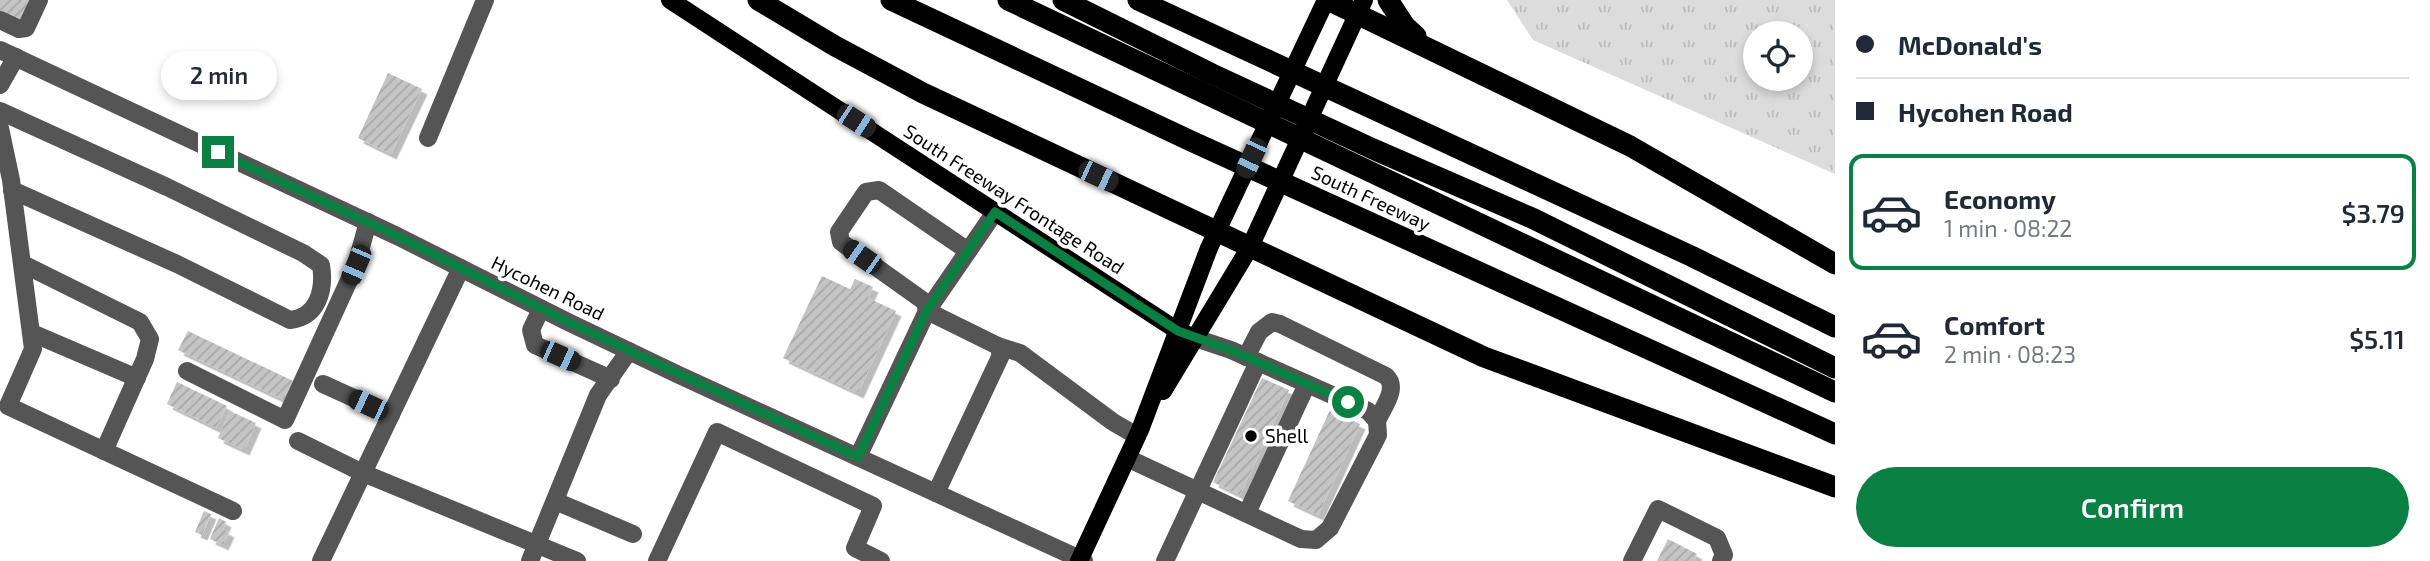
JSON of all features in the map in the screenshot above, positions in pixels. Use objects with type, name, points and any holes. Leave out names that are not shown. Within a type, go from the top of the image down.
[{"type":"highway","points":[[758,0],[835,46],[923,93],[1484,357],[1835,487]]},
{"type":"highway","name":"South Freeway","points":[[891,0],[1191,141],[1835,434]]},
{"type":"highway","points":[[1008,0],[1373,149],[1534,219],[1835,368]]},
{"type":"highway","points":[[1063,0],[1207,83],[1364,168],[1835,391]]},
{"type":"highway","points":[[1138,0],[1691,256],[1835,327]]},
{"type":"highway","points":[[1327,0],[1361,7],[1431,48],[1630,145],[1835,264]]},
{"type":"highway","points":[[1388,0],[1405,26],[1431,48]]},
{"type":"main road","name":"South Freeway Frontage Road","points":[[670,0],[1178,331],[1195,338]]},
{"type":"main road","points":[[1081,560],[1139,433],[1216,231],[1327,0]]},
{"type":"main road","points":[[1139,433],[1250,247],[1361,7]]},
{"type":"street","points":[[0,20],[19,29],[26,28],[39,0]]},
{"type":"street","points":[[428,138],[485,0]]},
{"type":"street","points":[[0,85],[8,53]]},
{"type":"street","name":"Hycohen Road","points":[[8,53],[368,222],[629,351],[1081,560]]},
{"type":"street","points":[[0,111],[303,253],[321,265],[323,281],[319,297],[312,310],[302,318],[290,320],[177,264],[12,190]]},
{"type":"street","points":[[0,128],[12,190],[33,349],[8,406],[233,511]]},
{"type":"street","points":[[968,251],[879,190],[866,192],[839,232],[841,242],[925,302],[927,310],[998,346],[1020,354],[1113,422],[1139,433]]},
{"type":"street","points":[[858,457],[927,310],[995,212]]},
{"type":"street","points":[[187,371],[285,420],[356,265],[368,222]]},
{"type":"street","points":[[23,264],[139,322],[150,339],[137,379],[104,451]]},
{"type":"street","points":[[321,561],[461,268]]},
{"type":"street","points":[[541,309],[531,330],[535,345],[611,379]]},
{"type":"street","points":[[1127,458],[1199,491],[1247,513],[1301,539],[1316,540],[1330,528],[1378,435],[1377,421],[1393,388],[1392,381],[1280,324],[1272,322],[1259,332],[1252,360],[1199,491],[1165,561]]},
{"type":"street","points":[[32,333],[137,379]]},
{"type":"street","points":[[1195,338],[1368,411],[1377,421]]},
{"type":"street","points":[[936,493],[1001,355],[998,346]]},
{"type":"street","points":[[533,553],[598,394],[629,351]]},
{"type":"street","points":[[323,384],[391,415]]},
{"type":"street","points":[[1247,513],[1307,384]]},
{"type":"street","points":[[657,561],[717,432],[873,506],[852,555],[881,561]]},
{"type":"street","points":[[298,441],[533,553],[577,561]]},
{"type":"street","points":[[555,501],[634,534]]},
{"type":"street","points":[[1632,561],[1658,509],[1717,538],[1724,555],[1721,561]]},
{"type":"green space","points":[[1507,0],[1835,0],[1835,174],[1533,40]]},
{"type":"building","points":[[0,0],[29,0],[19,21],[0,12]]},
{"type":"building","points":[[388,73],[422,89],[391,154],[358,138]]},
{"type":"building","points":[[822,276],[850,289],[855,279],[873,287],[868,298],[896,311],[858,393],[783,358]]},
{"type":"building","points":[[188,331],[293,381],[284,400],[178,350]]},
{"type":"building","name":"Shell","points":[[1262,378],[1289,390],[1240,495],[1213,482]]},
{"type":"building","points":[[177,382],[227,406],[216,428],[167,404]]},
{"type":"building","points":[[1330,410],[1360,424],[1318,515],[1288,501]]},
{"type":"building","points":[[230,411],[256,423],[244,450],[218,438]]},
{"type":"building","points":[[204,511],[211,514],[202,535],[195,532]]},
{"type":"building","points":[[219,518],[226,522],[223,529],[229,532],[223,545],[210,539]]},
{"type":"building","points":[[1668,539],[1697,554],[1694,561],[1657,561]]},
{"type":"place","name":"Shell","points":[[1251,436]]},
{"type":"route","points":[[218,152],[397,236],[679,375],[858,457],[927,310],[995,212],[1178,331],[1231,350],[1348,402]]}]
